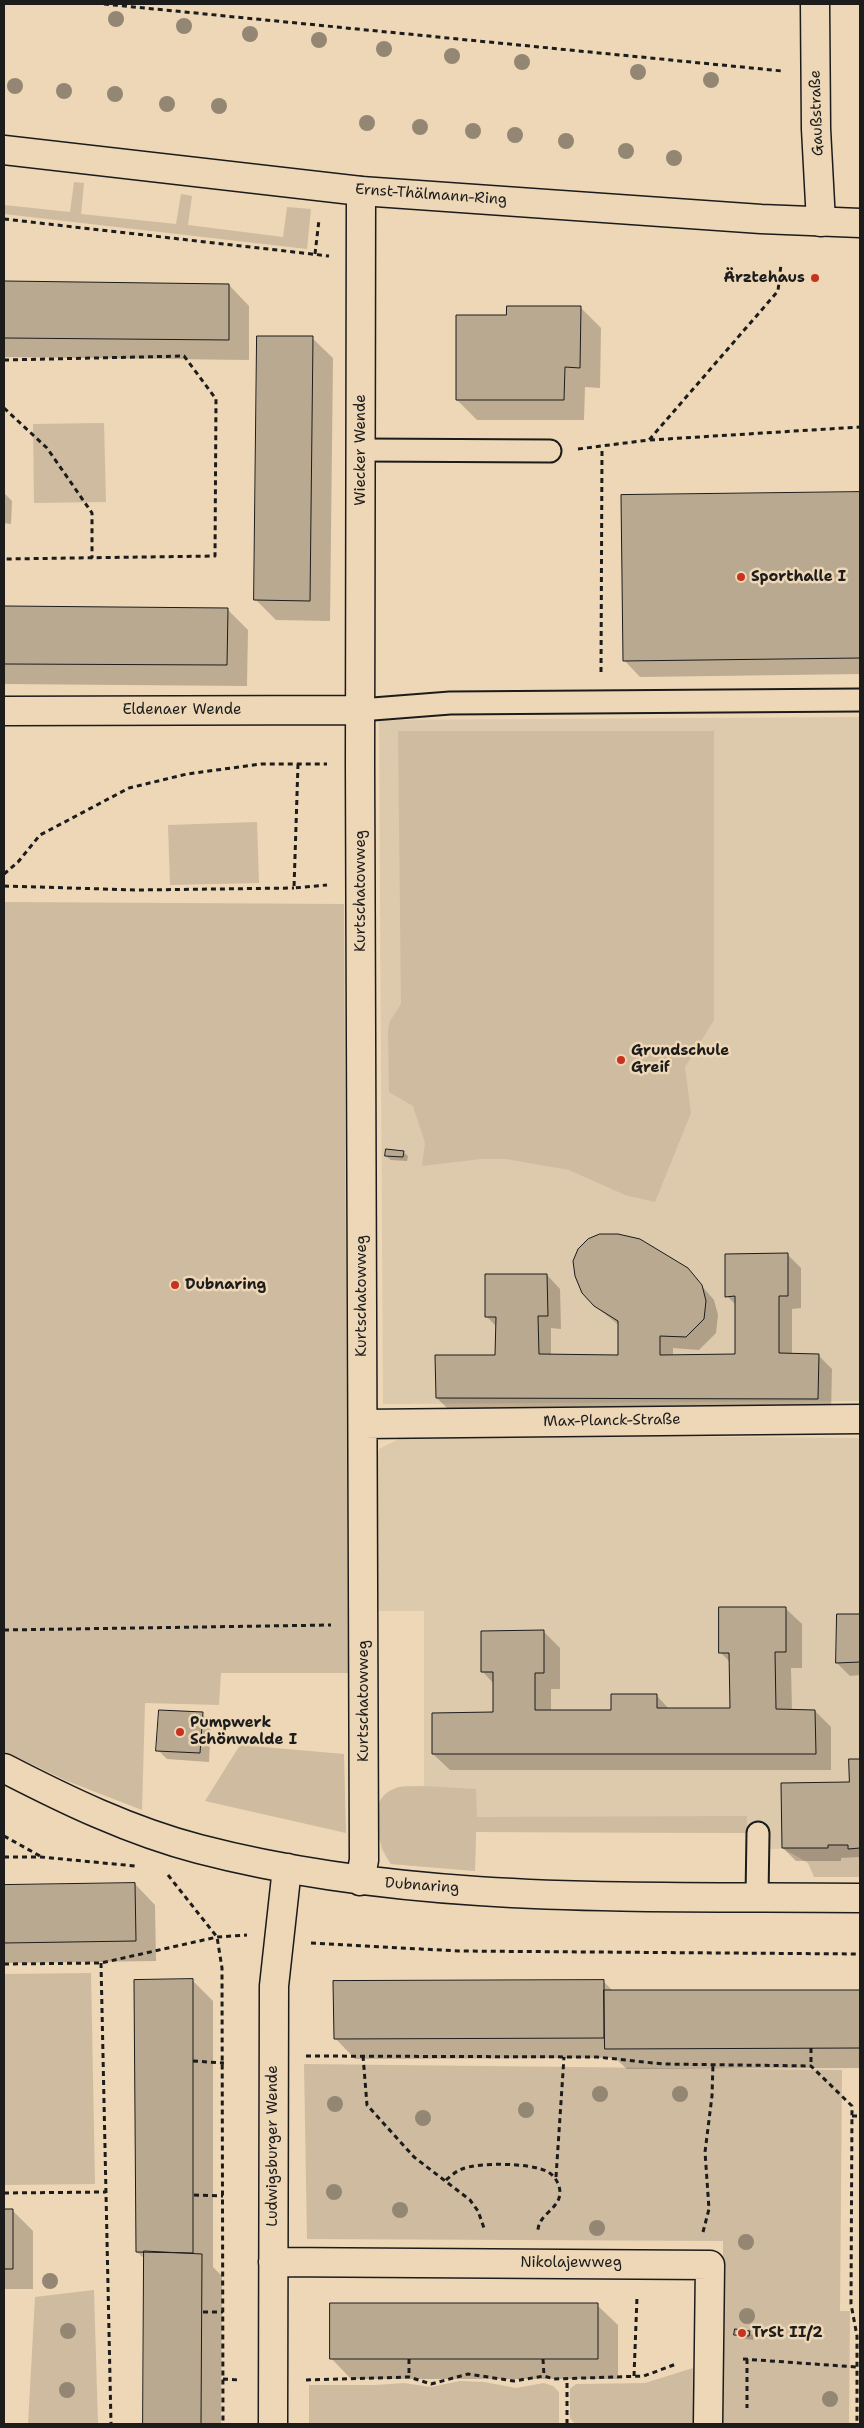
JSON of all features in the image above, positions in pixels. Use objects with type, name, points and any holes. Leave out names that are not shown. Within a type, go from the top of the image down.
[{"type":"street","name":"Gaußstraße","points":[[815,4],[816,129],[821,222]]},
{"type":"street","name":"Ernst-Thälmann-Ring","points":[[4,150],[361,191],[860,223]]},
{"type":"street","name":"Wiecker Wende","points":[[360,710],[361,191]]},
{"type":"street","name":"Eldenaer Wende","points":[[4,711],[360,710]]},
{"type":"street","name":"Kurtschatowweg","points":[[360,710],[364,1624],[364,1860],[360,1881]]},
{"type":"street","name":"Max-Planck-Straße","points":[[363,1424],[860,1419]]},
{"type":"street","name":"Dubnaring","points":[[4,1768],[75,1805],[198,1849],[360,1881],[552,1895],[860,1898]]},
{"type":"street","name":"Ludwigsburger Wende","points":[[273,2424],[274,1986],[287,1868]]},
{"type":"street","name":"Nikolajewweg","points":[[273,2262],[710,2265],[708,2424]]},
{"type":"lane","points":[[362,450],[550,451]]},
{"type":"lane","points":[[360,710],[450,703],[860,700]]},
{"type":"lane","points":[[757,1897],[758,1832]]},
{"type":"path","points":[[104,4],[792,72]]},
{"type":"path","points":[[4,219],[336,257],[361,247]]},
{"type":"path","points":[[649,440],[778,291],[781,264]]},
{"type":"path","points":[[4,360],[184,356],[216,399],[215,556],[4,559]]},
{"type":"path","points":[[4,408],[47,448],[92,514],[92,558]]},
{"type":"path","points":[[550,451],[602,448],[649,440],[860,427]]},
{"type":"path","points":[[601,702],[602,448]]},
{"type":"path","points":[[4,874],[18,862],[40,835],[130,788],[188,774],[261,764],[360,762]]},
{"type":"path","points":[[294,888],[298,764]]},
{"type":"path","points":[[4,886],[137,890],[294,888],[362,883]]},
{"type":"path","points":[[4,1630],[364,1624]]},
{"type":"path","points":[[4,1836],[41,1857]]},
{"type":"path","points":[[4,1857],[41,1857],[139,1867]]},
{"type":"path","points":[[158,1872],[168,1875],[217,1937],[222,1968],[224,2063],[223,2424]]},
{"type":"path","points":[[4,1964],[101,1963],[217,1937],[279,1933],[304,1942],[458,1951],[860,1954]]},
{"type":"path","points":[[101,1963],[111,2424]]},
{"type":"path","points":[[302,2048],[304,2056],[597,2057],[663,2064],[811,2066],[852,2106],[850,2304],[857,2336],[858,2424]]},
{"type":"path","points":[[811,2048],[811,2066]]},
{"type":"path","points":[[362,2056],[367,2104],[400,2144],[470,2200],[485,2226],[485,2236]]},
{"type":"path","points":[[538,2236],[538,2226],[544,2216],[556,2206],[560,2192],[556,2178],[564,2057]]},
{"type":"path","points":[[193,2061],[224,2063]]},
{"type":"path","points":[[702,2237],[710,2209],[705,2152],[712,2096],[713,2064]]},
{"type":"path","points":[[852,2116],[860,2116]]},
{"type":"path","points":[[446,2180],[460,2169],[474,2166],[530,2167],[547,2171],[556,2178]]},
{"type":"path","points":[[4,2193],[106,2192]]},
{"type":"path","points":[[194,2196],[223,2196]]},
{"type":"path","points":[[634,2376],[638,2264]]},
{"type":"path","points":[[202,2312],[223,2312]]},
{"type":"path","points":[[223,2379],[273,2380],[410,2377],[431,2384],[468,2374],[514,2381],[544,2376],[554,2379],[567,2379],[644,2376],[701,2355],[857,2367]]},
{"type":"path","points":[[409,2359],[410,2377]]},
{"type":"path","points":[[543,2359],[544,2376]]},
{"type":"path","points":[[747,2359],[747,2408]]},
{"type":"path","points":[[567,2379],[567,2424]]},
{"type":"shaded area","points":[[74,182],[84,183],[81,214],[176,224],[181,194],[192,196],[188,225],[283,237],[287,207],[311,209],[307,249],[4,214],[4,205],[70,212]]},
{"type":"shaded area","points":[[104,423],[106,502],[34,503],[33,424]]},
{"type":"shaded area","name":"Grundschule Greif","points":[[860,717],[860,1401],[383,1404],[379,720]]},
{"type":"shaded area","points":[[398,731],[714,731],[714,1020],[685,1067],[691,1113],[655,1202],[625,1195],[569,1170],[506,1159],[481,1159],[422,1166],[425,1143],[413,1106],[389,1092],[388,1030],[390,1021],[401,1004]]},
{"type":"shaded area","points":[[257,822],[259,883],[170,885],[168,825]]},
{"type":"shaded area","name":"Dubnaring","points":[[4,902],[344,904],[348,1673],[221,1673],[219,1705],[145,1703],[142,1810],[67,1781],[4,1751]]},
{"type":"shaded area","points":[[409,1434],[860,1438],[860,1848],[848,1849],[828,1845],[828,1848],[768,1849],[758,1833],[476,1832],[475,1871],[391,1864],[381,1849],[382,1798],[396,1788],[424,1786],[424,1611],[376,1611],[376,1461],[379,1449]]},
{"type":"shaded area","points":[[240,1745],[344,1754],[346,1833],[205,1801]]},
{"type":"shaded area","points":[[424,1786],[476,1789],[477,1817],[747,1816],[747,1833],[476,1832],[475,1871],[391,1864],[378,1834],[376,1812],[379,1802],[386,1794],[396,1788]]},
{"type":"shaded area","points":[[828,1845],[848,1845],[848,1849],[860,1848],[860,1877],[814,1877],[808,1863],[782,1848],[828,1848]]},
{"type":"shaded area","points":[[91,1973],[95,2184],[4,2185],[4,1974]]},
{"type":"shaded area","points":[[304,2064],[842,2070],[840,2311],[850,2311],[849,2424],[723,2424],[723,2241],[307,2239]]},
{"type":"shaded area","points":[[94,2290],[98,2424],[28,2424],[35,2297]]},
{"type":"shaded area","points":[[693,2368],[693,2424],[575,2424],[570,2418],[570,2389],[576,2384],[645,2383]]},
{"type":"shaded area","points":[[460,2381],[484,2382],[516,2388],[544,2383],[553,2386],[559,2392],[559,2424],[309,2424],[309,2385],[404,2383],[431,2387]]},
{"type":"building","points":[[4,281],[229,284],[229,340],[4,338]]},
{"type":"building","points":[[507,306],[581,306],[580,368],[565,367],[564,400],[456,400],[456,315],[506,315]]},
{"type":"building","points":[[257,336],[313,336],[310,601],[254,600]]},
{"type":"building","name":"Sporthalle I","points":[[860,492],[860,658],[623,661],[621,495]]},
{"type":"building","points":[[4,606],[228,608],[227,665],[4,664]]},
{"type":"building","points":[[386,1149],[404,1151],[403,1157],[385,1156]]},
{"type":"building","points":[[600,1234],[618,1234],[640,1239],[688,1268],[702,1285],[706,1301],[704,1319],[686,1337],[660,1336],[660,1355],[735,1354],[735,1296],[725,1297],[725,1254],[788,1253],[788,1296],[779,1296],[779,1353],[819,1354],[818,1399],[436,1398],[435,1355],[495,1355],[496,1317],[485,1317],[485,1274],[547,1274],[548,1316],[538,1316],[539,1354],[618,1355],[618,1321],[594,1306],[582,1293],[575,1276],[573,1261],[578,1249],[588,1239]]},
{"type":"building","points":[[719,1607],[786,1607],[786,1652],[775,1652],[776,1709],[815,1710],[816,1754],[432,1754],[432,1713],[493,1712],[493,1672],[481,1672],[481,1631],[544,1630],[544,1673],[535,1673],[535,1710],[611,1710],[611,1694],[657,1694],[657,1708],[730,1708],[729,1653],[719,1653]]},
{"type":"building","points":[[837,1614],[860,1614],[860,1662],[836,1663]]},
{"type":"building","name":"Pumpwerk Schönwalde I","points":[[159,1710],[203,1712],[200,1753],[156,1751]]},
{"type":"building","points":[[849,1759],[860,1759],[860,1848],[848,1849],[848,1845],[828,1845],[828,1848],[782,1848],[781,1783],[849,1782]]},
{"type":"building","points":[[135,1883],[136,1941],[4,1943],[4,1885]]},
{"type":"building","points":[[193,1979],[193,2253],[136,2252],[134,1980]]},
{"type":"building","points":[[604,1980],[604,2038],[334,2039],[333,1981]]},
{"type":"building","points":[[604,1990],[860,1990],[860,2048],[605,2049]]},
{"type":"building","points":[[4,2209],[13,2209],[13,2269],[4,2269]]},
{"type":"building","points":[[144,2251],[202,2254],[201,2424],[143,2424]]},
{"type":"building","points":[[330,2303],[598,2303],[598,2359],[330,2359]]},
{"type":"building","name":"TrSt II/2","points":[[735,2329],[750,2331],[749,2336],[734,2335]]},
{"type":"place","name":"Ärztehaus","points":[[815,278]]},
{"type":"place","name":"Sporthalle I","points":[[741,577]]},
{"type":"place","name":"Grundschule Greif","points":[[621,1060]]},
{"type":"place","name":"Dubnaring","points":[[175,1285]]},
{"type":"place","name":"Pumpwerk Schönwalde I","points":[[180,1732]]},
{"type":"place","name":"TrSt II/2","points":[[742,2333]]}]
